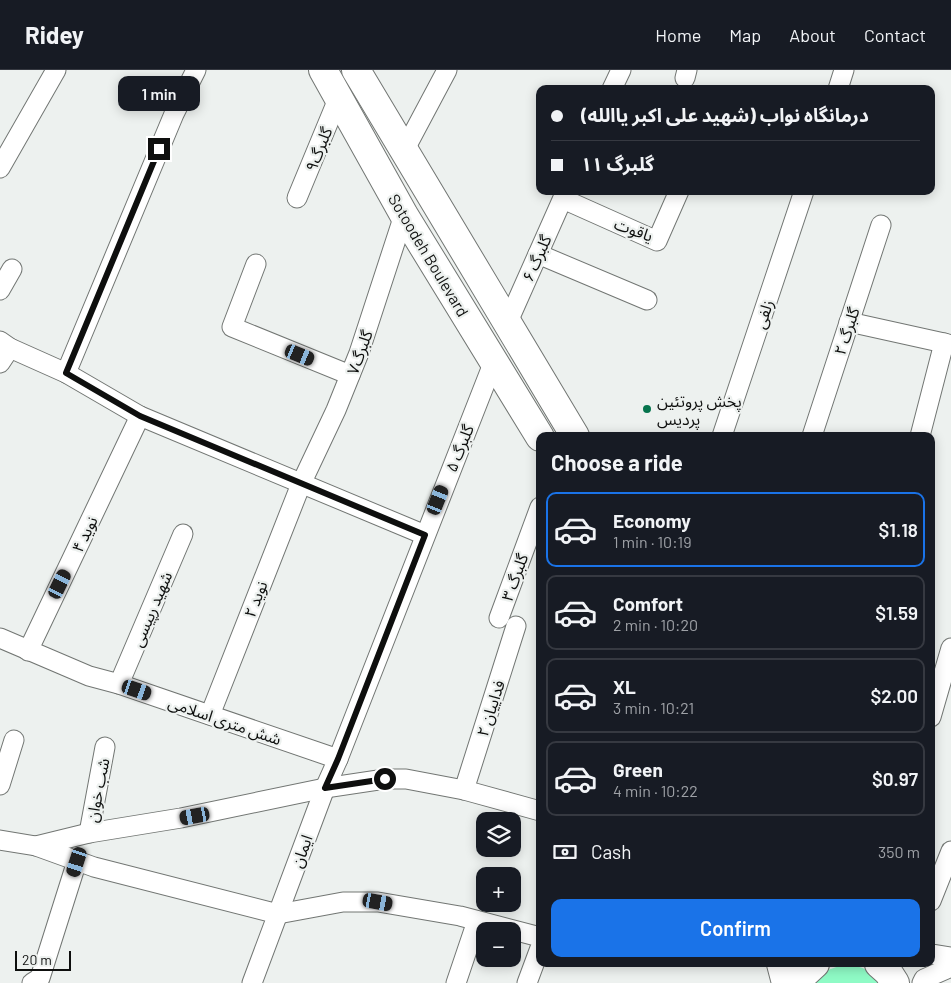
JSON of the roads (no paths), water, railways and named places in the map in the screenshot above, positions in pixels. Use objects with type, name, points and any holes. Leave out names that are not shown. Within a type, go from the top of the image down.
[{"type":"main road","name":"Sotoodeh Boulevard","points":[[323,70],[404,215],[537,432]]},
{"type":"main road","name":"Sotoodeh Boulevard","points":[[356,70],[573,432]]},
{"type":"main road","points":[[782,967],[786,983]]},
{"type":"main road","points":[[799,983],[812,967]]},
{"type":"main road","points":[[882,967],[895,983]]},
{"type":"street","points":[[0,168],[56,70]]},
{"type":"street","points":[[66,373],[174,114],[196,70]]},
{"type":"street","points":[[405,149],[447,70]]},
{"type":"street","points":[[614,85],[621,70]]},
{"type":"street","points":[[839,85],[844,70]]},
{"type":"street","name":"گلبرگ۹","points":[[297,198],[338,99]]},
{"type":"street","name":"گلبرگ ۶","points":[[507,324],[564,195]]},
{"type":"street","name":"یاقوت","points":[[564,195],[658,241],[677,195]]},
{"type":"street","name":"زلفی","points":[[723,432],[803,195]]},
{"type":"street","name":"گلبرگ۷","points":[[301,484],[336,410],[368,329],[404,215]]},
{"type":"street","name":"گلبرگ ۲","points":[[813,432],[881,225]]},
{"type":"street","points":[[538,254],[647,300]]},
{"type":"street","points":[[256,264],[232,327],[350,375]]},
{"type":"street","points":[[0,290],[12,269]]},
{"type":"street","points":[[849,322],[947,344],[921,432]]},
{"type":"street","points":[[3,351],[66,373],[140,416],[425,535]]},
{"type":"street","name":"گلبرگ ۵","points":[[338,759],[494,361]]},
{"type":"street","name":"نوید ۴","points":[[28,651],[140,416]]},
{"type":"street","name":"نوید ۲","points":[[210,715],[301,484]]},
{"type":"street","name":"گلبرگ ۳","points":[[508,622],[536,521]]},
{"type":"street","name":"شهید رپیسی","points":[[119,684],[184,534]]},
{"type":"street","name":"فداییان ۲","points":[[464,790],[508,622]]},
{"type":"street","name":"شش متری اسلامی","points":[[0,638],[89,676],[119,684],[338,759]]},
{"type":"street","points":[[935,701],[951,648]]},
{"type":"street","points":[[0,785],[14,740]]},
{"type":"street","name":"شب خوان","points":[[89,833],[105,747]]},
{"type":"street","name":"ایمان","points":[[252,983],[325,788],[338,759]]},
{"type":"street","points":[[36,846],[89,833],[222,810],[325,788],[385,779],[406,779],[464,790],[536,810]]},
{"type":"street","points":[[0,840],[36,846],[94,867],[278,914],[343,902],[378,902],[477,921],[536,936]]},
{"type":"street","points":[[935,891],[951,851]]},
{"type":"street","points":[[32,983],[40,978],[77,862]]},
{"type":"street","points":[[456,983],[477,921]]},
{"type":"street","points":[[935,955],[951,957]]},
{"type":"street","points":[[527,983],[536,959]]},
{"type":"street","points":[[922,983],[924,979],[951,967]]},
{"type":"place","name":"پخش پروتئین پردیس","points":[[647,409]]}]
